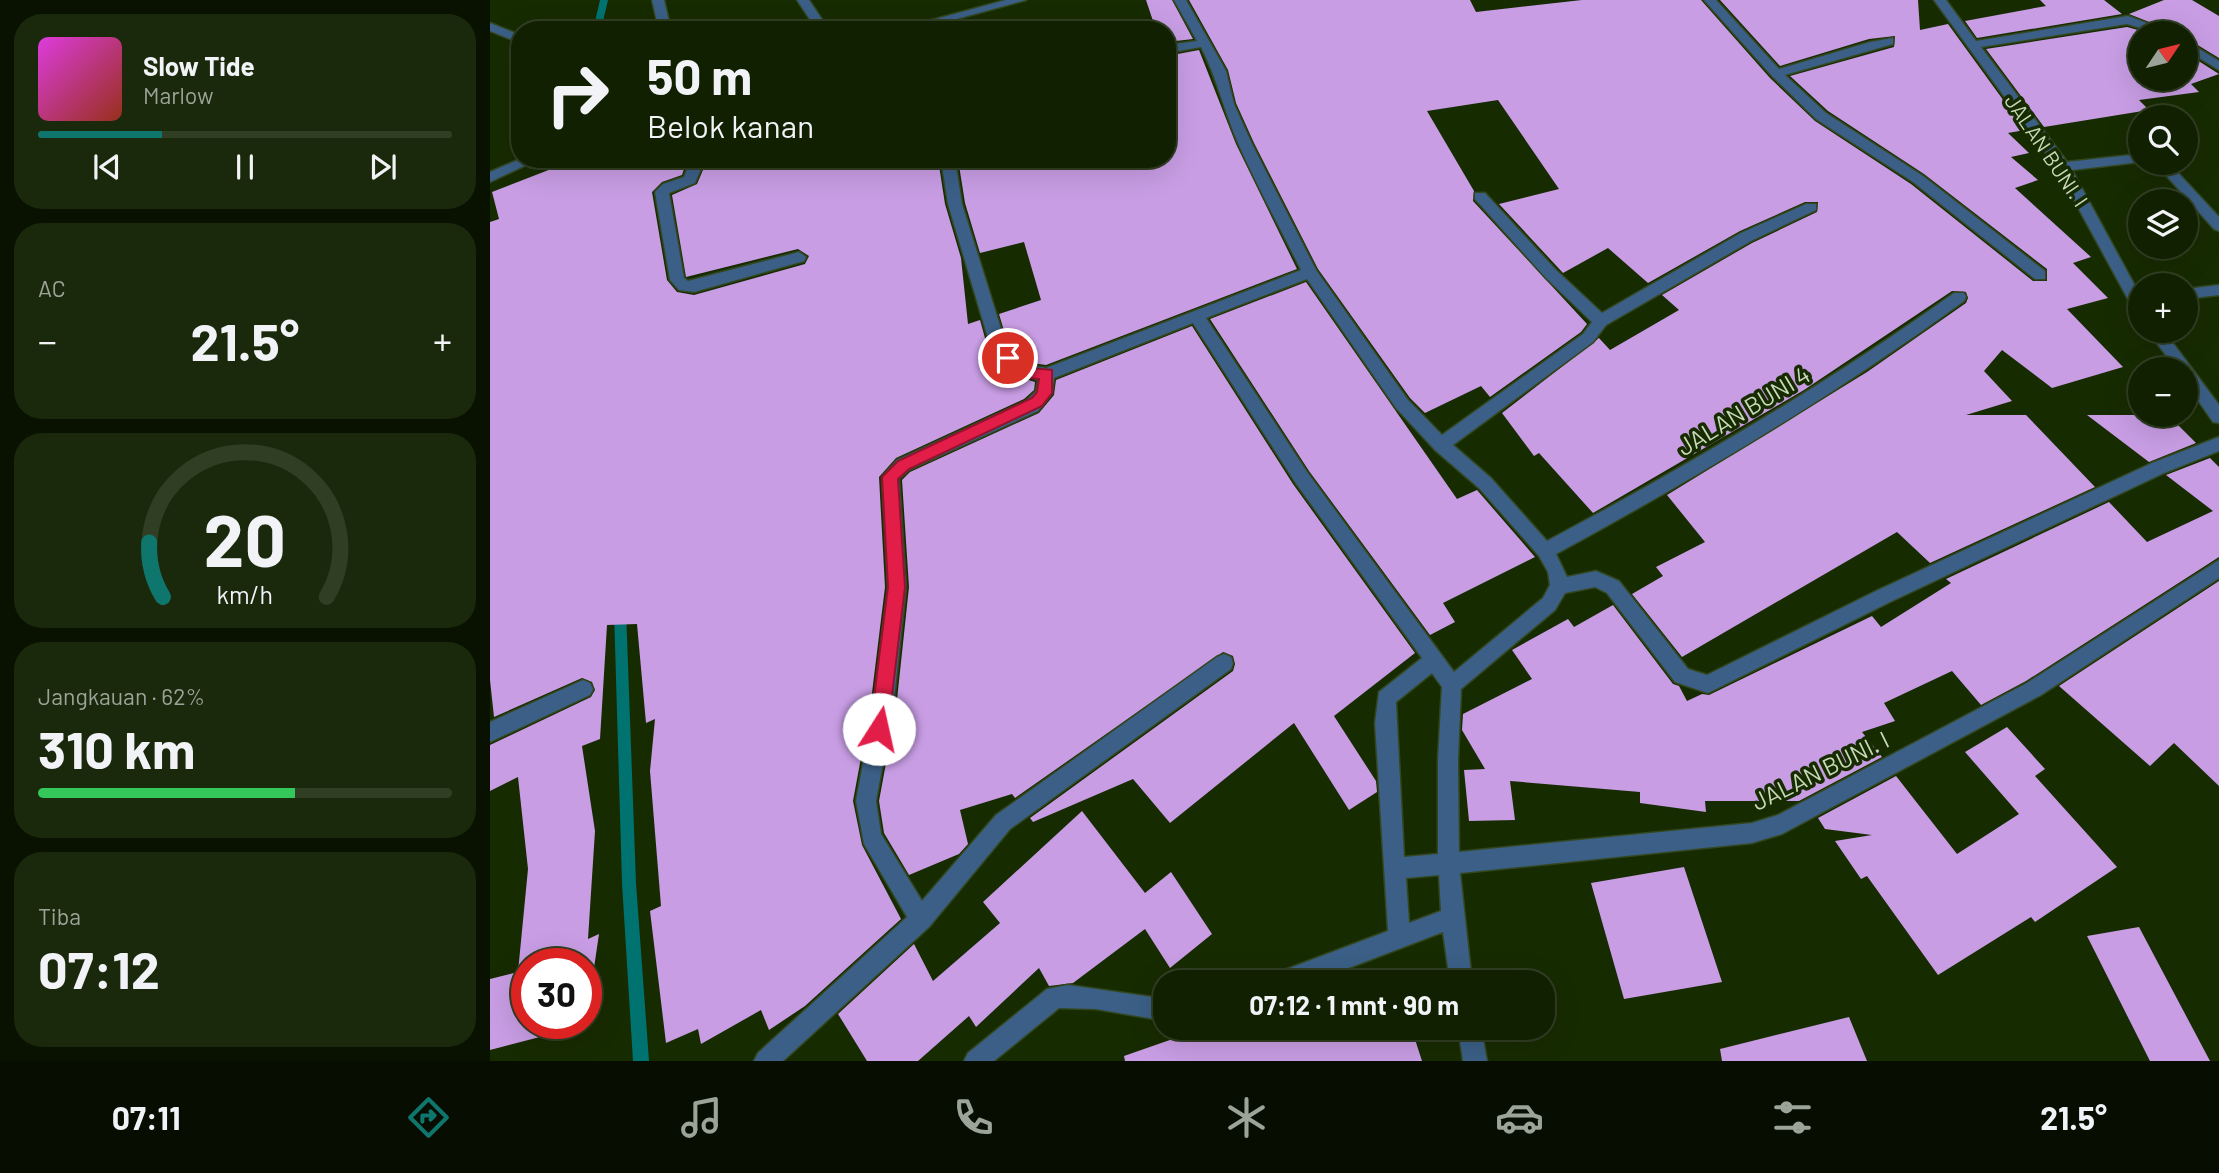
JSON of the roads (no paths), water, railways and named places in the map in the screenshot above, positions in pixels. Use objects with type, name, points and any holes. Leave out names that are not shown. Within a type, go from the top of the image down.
[{"type":"street","points":[[658,0],[663,21]]},
{"type":"street","points":[[803,0],[817,21]]},
{"type":"street","points":[[937,21],[1020,0]]},
{"type":"street","points":[[1180,0],[1220,71],[1228,104],[1244,144],[1310,272],[1385,382],[1441,445],[1485,483],[1545,551],[1557,571],[1559,586],[1549,604],[1452,685]]},
{"type":"street","points":[[1710,0],[1776,73],[1836,128],[1868,145],[1918,179],[2040,275]]},
{"type":"street","name":"JALAN BUNI. I","points":[[1940,0],[2063,167],[2128,284]]},
{"type":"street","points":[[1974,45],[2131,21]]},
{"type":"street","points":[[490,27],[511,35]]},
{"type":"street","points":[[1776,73],[1820,63],[1854,49],[1889,41]]},
{"type":"street","points":[[1176,48],[1205,43]]},
{"type":"street","points":[[2198,53],[2219,66]]},
{"type":"street","points":[[2063,167],[2128,159]]},
{"type":"street","points":[[490,177],[511,168]]},
{"type":"street","points":[[694,168],[690,180],[668,187],[662,192],[677,280],[684,286],[694,286],[799,257]]},
{"type":"street","points":[[949,168],[955,204],[999,348],[1018,368],[1029,373],[1047,374],[1310,272]]},
{"type":"street","points":[[2173,175],[2219,226]]},
{"type":"street","points":[[1480,196],[1551,274],[1601,321]]},
{"type":"street","points":[[1441,445],[1588,338],[1601,321],[1746,237],[1811,207]]},
{"type":"street","points":[[2198,293],[2219,290]]},
{"type":"street","name":"JALAN BUNI 4","points":[[1545,551],[1767,426],[1895,344],[1959,297]]},
{"type":"street","points":[[1197,317],[1301,477],[1452,685],[1445,775],[1451,918],[1459,970]]},
{"type":"street","points":[[921,919],[871,837],[866,802],[883,709],[897,587],[890,477],[903,465],[1032,406],[1044,393],[1047,374]]},
{"type":"street","points":[[2198,388],[2219,417]]},
{"type":"street","points":[[1559,586],[1596,579],[1613,587],[1682,676],[1708,684],[1884,596],[2158,468],[2219,444]]},
{"type":"street","name":"JALAN BUNI. I","points":[[1394,869],[1752,832],[1782,824],[2034,689],[2219,569]]},
{"type":"street","points":[[1399,936],[1385,723],[1387,698],[1397,687],[1434,660]]},
{"type":"street","points":[[766,1061],[921,919],[1003,822],[1224,663]]},
{"type":"street","points":[[490,732],[583,689]]},
{"type":"street","points":[[1313,970],[1451,918]]},
{"type":"street","points":[[976,1061],[1055,997],[1070,995],[1153,1009]]},
{"type":"street","points":[[1471,1040],[1475,1061]]},
{"type":"waterway","points":[[599,21],[604,0]]},
{"type":"waterway","points":[[620,610],[629,883],[641,1061]]}]
